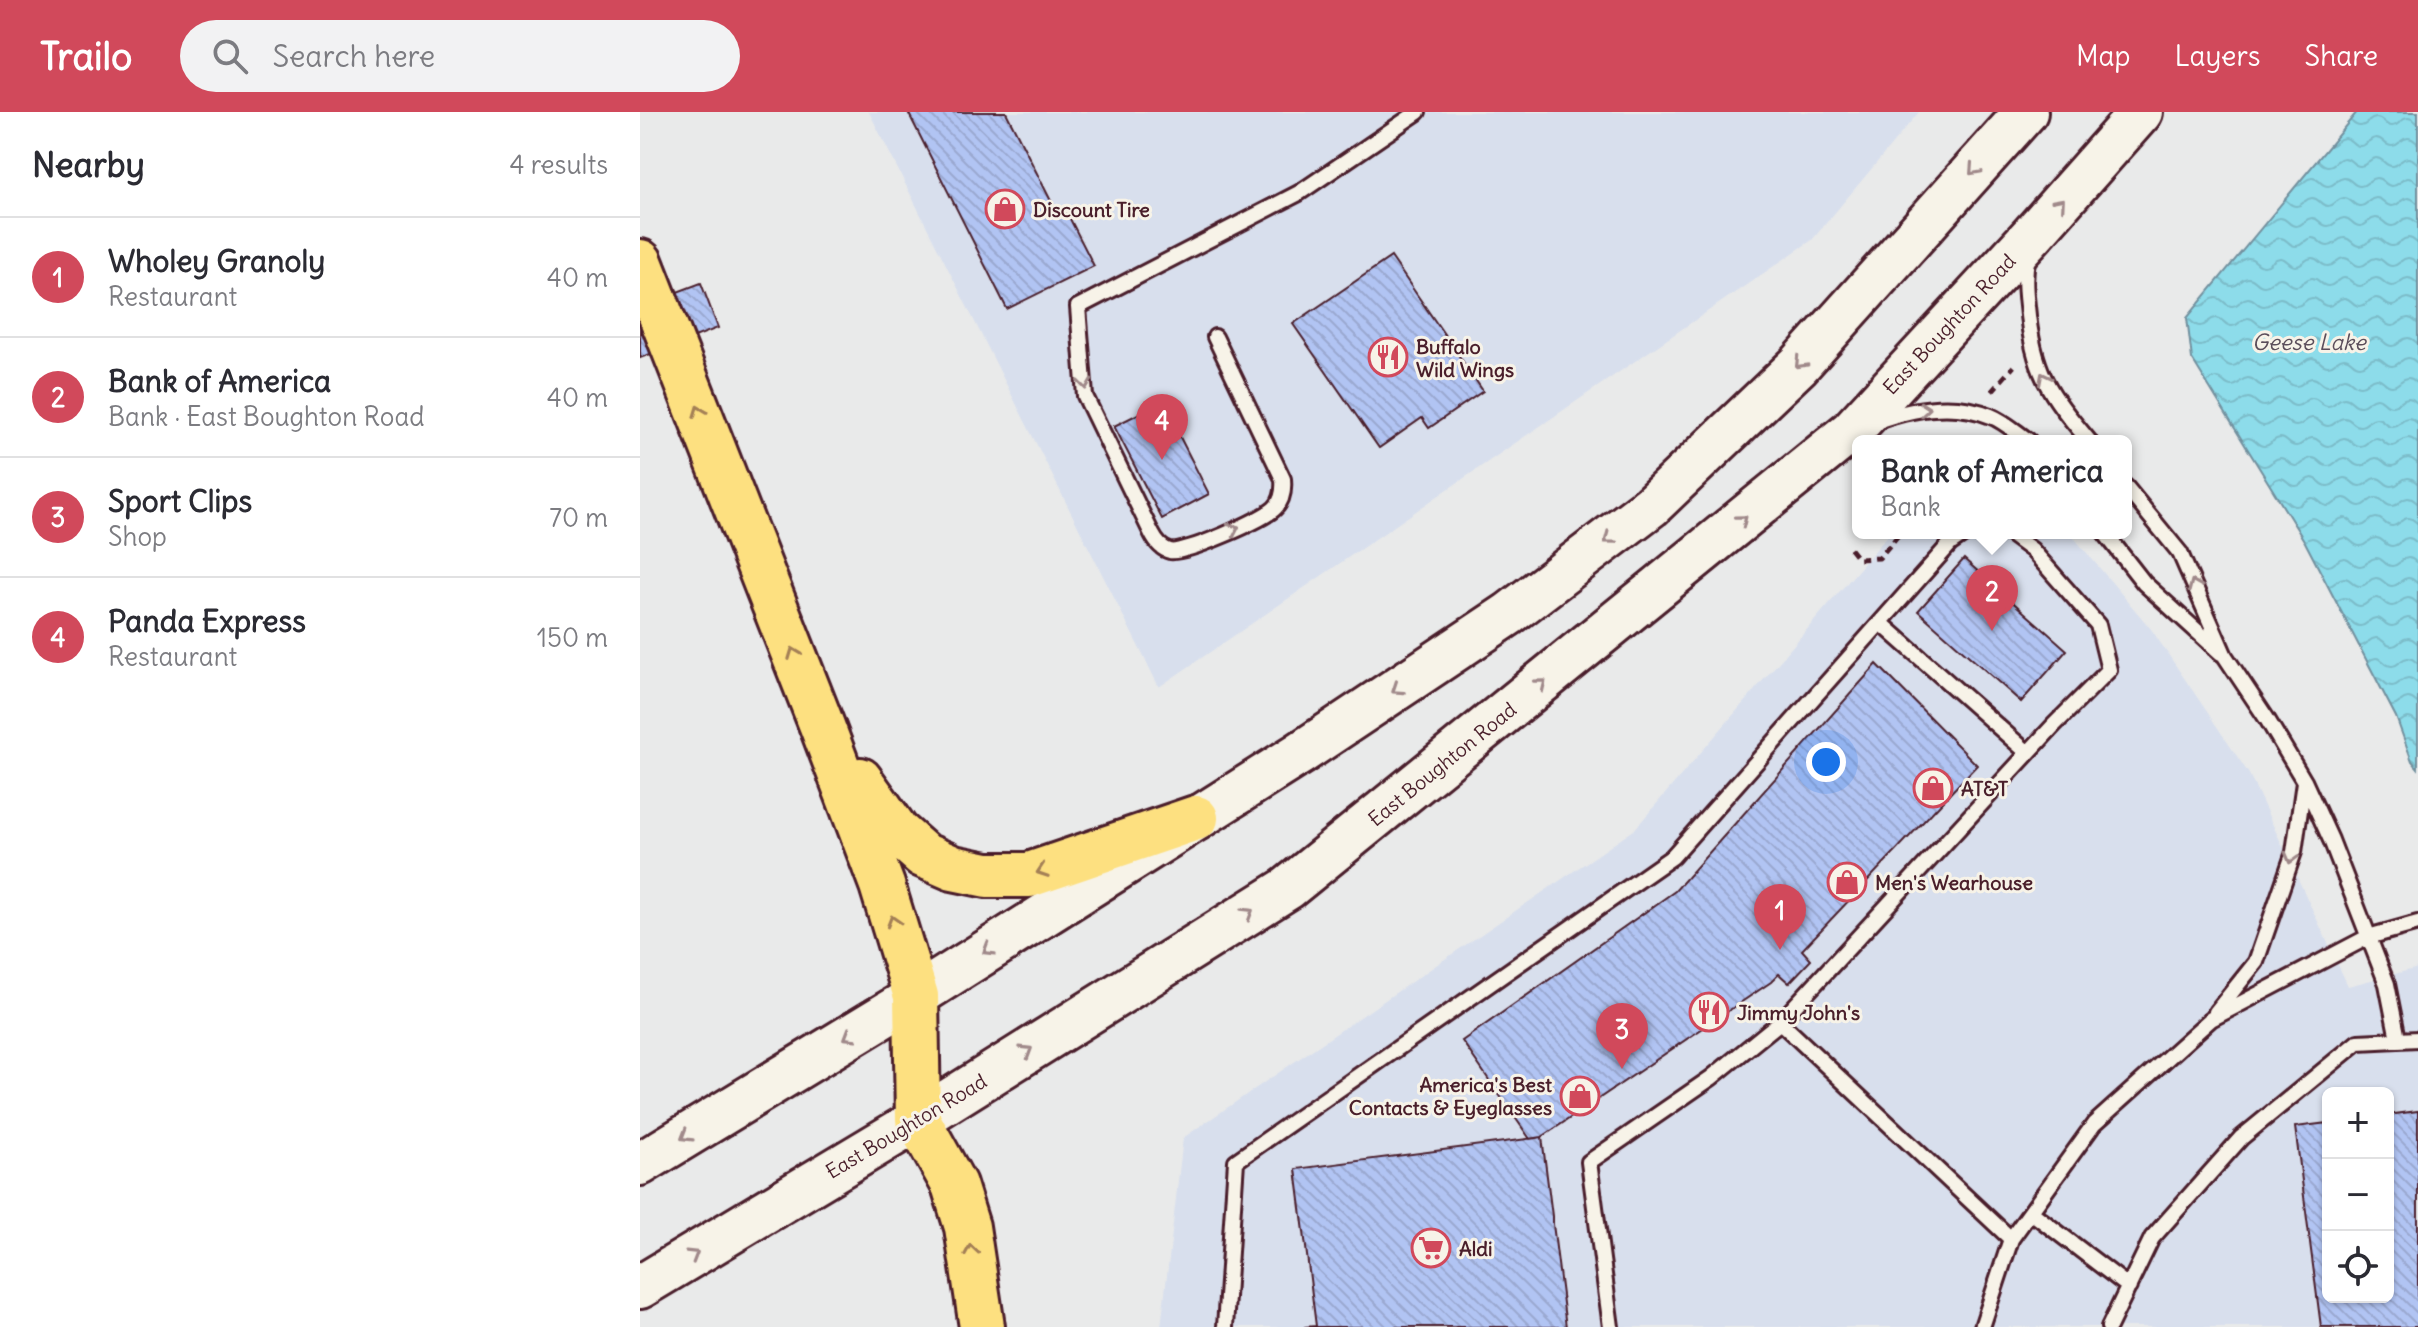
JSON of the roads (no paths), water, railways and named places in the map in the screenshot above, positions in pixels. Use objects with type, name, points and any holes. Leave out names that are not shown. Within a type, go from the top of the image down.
[{"type":"highway","points":[[640,262],[882,885],[916,996],[918,1120],[954,1185],[967,1227],[982,1327]]},
{"type":"highway","points":[[822,726],[897,832],[923,855],[953,868],[987,875],[1029,875],[1196,818]]},
{"type":"main road","points":[[640,1164],[916,996],[1299,754],[1509,614],[1651,506],[1799,365],[2026,112]]},
{"type":"main road","name":"East Boughton Road","points":[[640,1287],[918,1120],[1288,888],[1851,431],[2141,112]]},
{"type":"lane","points":[[1215,337],[1283,479],[1282,498],[1269,513],[1187,551],[1170,551],[1156,542],[1085,396],[1078,307],[1299,193],[1418,112]]},
{"type":"lane","points":[[2032,235],[2024,272],[2033,355],[2041,376],[2061,408],[2084,435]]},
{"type":"lane","points":[[1851,431],[1905,411],[1947,407],[1991,416],[2020,435]]},
{"type":"lane","points":[[2132,494],[2180,553],[2225,656],[2304,781],[2331,840],[2387,984],[2398,1039]]},
{"type":"lane","points":[[1225,1327],[1236,1161],[1672,857],[1957,539]]},
{"type":"lane","points":[[1611,1327],[1589,1162],[1711,1078],[1780,1022],[2028,753],[2109,670],[2098,625],[2032,550],[2017,539]]},
{"type":"lane","points":[[2110,539],[2144,583],[2225,656]]},
{"type":"lane","points":[[1881,623],[2028,753]]},
{"type":"lane","points":[[1982,1327],[2011,1239],[2094,1124],[2211,1019],[2256,962],[2294,852],[2304,781]]},
{"type":"lane","points":[[2211,1019],[2368,937],[2418,923]]},
{"type":"lane","points":[[1780,1022],[2011,1239]]},
{"type":"lane","points":[[2109,1327],[2152,1238],[2241,1138],[2358,1042],[2418,1039]]},
{"type":"lane","points":[[2031,1212],[2129,1287]]},
{"type":"water","name":"Geese Lake","points":[[2357,112],[2418,112],[2418,768],[2412,761],[2396,717],[2305,542],[2192,359],[2187,318]]},
{"type":"place","name":"Discount Tire","points":[[1005,209]]},
{"type":"place","name":"Buffalo Wild Wings","points":[[1388,357]]},
{"type":"place","name":"Panda Express","points":[[1162,460]]},
{"type":"place","name":"Bank of America","points":[[1992,631]]},
{"type":"place","name":"AT&T","points":[[1933,788]]},
{"type":"place","name":"Men's Wearhouse","points":[[1847,882]]},
{"type":"place","name":"Wholey Granoly","points":[[1780,950]]},
{"type":"place","name":"Jimmy John's","points":[[1709,1012]]},
{"type":"place","name":"Sport Clips","points":[[1622,1069]]},
{"type":"place","name":"America's Best Contacts & Eyeglasses","points":[[1580,1096]]},
{"type":"place","name":"Aldi","points":[[1431,1248]]}]
